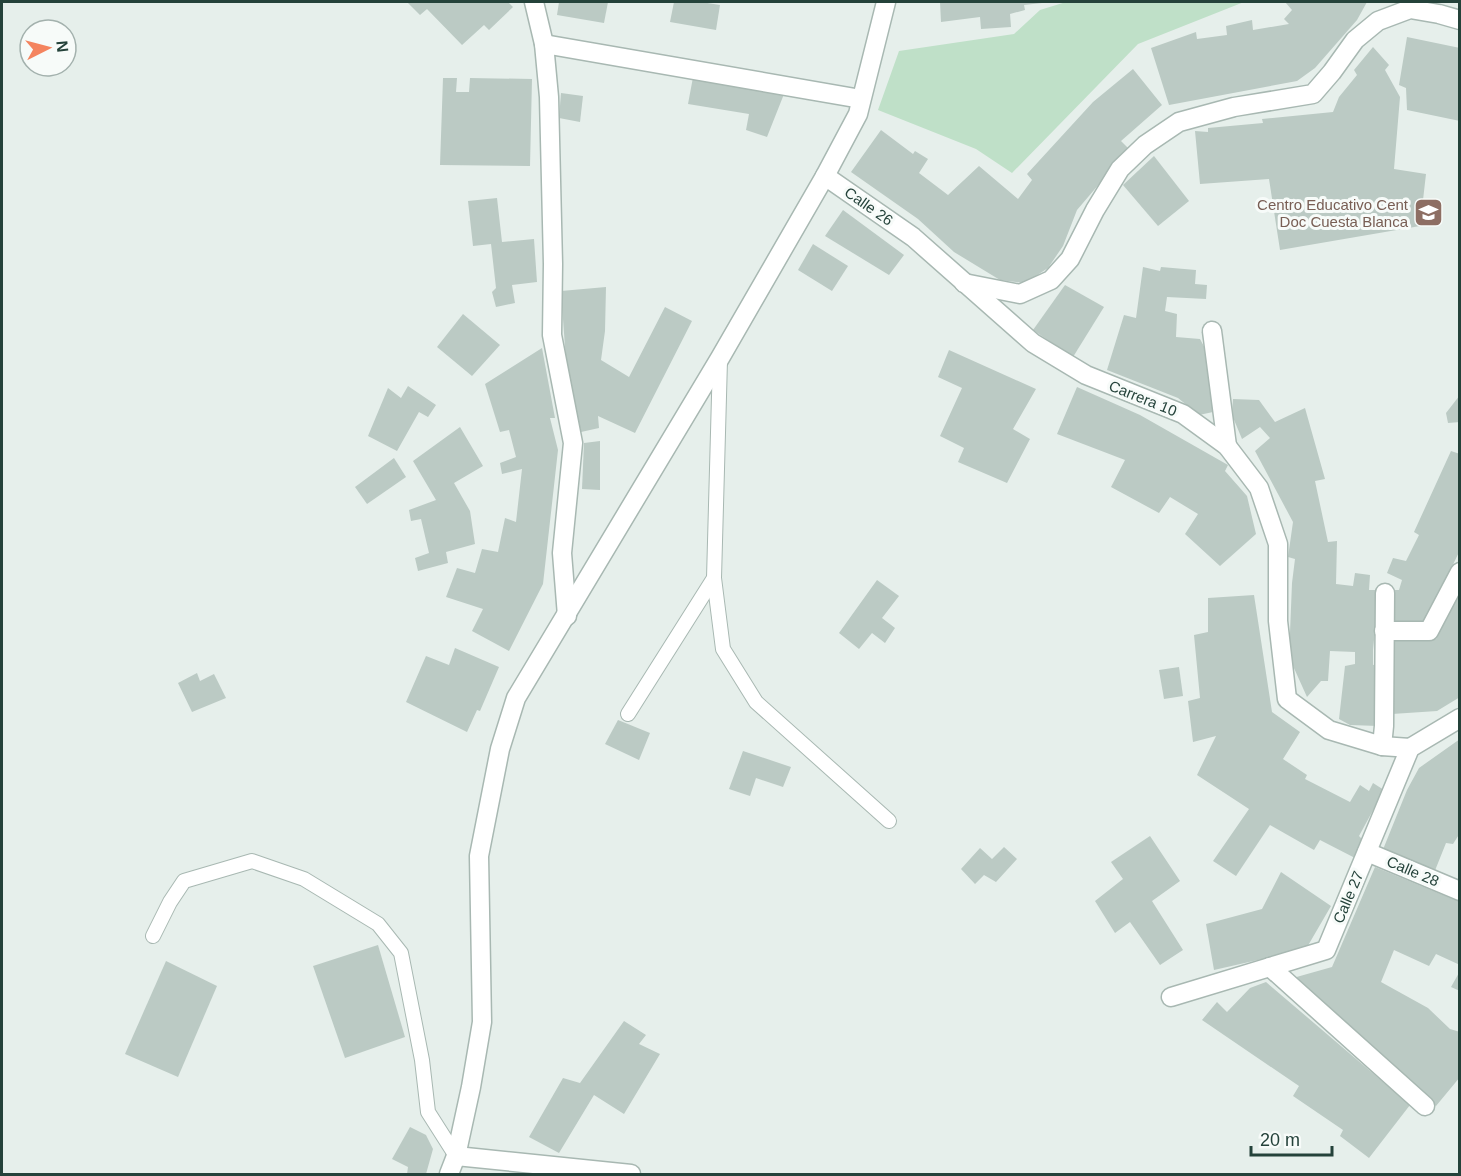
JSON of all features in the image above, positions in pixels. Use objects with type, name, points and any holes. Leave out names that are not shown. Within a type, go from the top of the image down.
[{"type":"street","points":[[534,2],[544,44],[549,97],[553,264],[552,335],[573,443],[562,553],[567,616]]},
{"type":"street","points":[[449,1174],[456,1156],[471,1087],[482,1022],[479,856],[500,748],[516,698],[720,358],[858,114],[886,2]]},
{"type":"street","points":[[963,283],[1020,294],[1051,280],[1070,259],[1095,210],[1120,169],[1145,145],[1179,122],[1234,107],[1313,94],[1355,40],[1378,21],[1410,9],[1460,20]]},
{"type":"street","points":[[544,44],[861,99]]},
{"type":"street","name":"Calle 26","points":[[825,176],[913,237]]},
{"type":"street","name":"Carrera 10","points":[[913,237],[1034,343],[1086,375],[1183,414],[1227,446],[1258,488],[1278,544],[1278,621],[1287,699],[1329,730],[1382,746],[1410,748]]},
{"type":"street","points":[[1212,331],[1227,446]]},
{"type":"street","points":[[1384,631],[1430,631],[1460,572]]},
{"type":"street","points":[[1382,746],[1385,593]]},
{"type":"street","points":[[1410,748],[1460,718]]},
{"type":"street","name":"Calle 27","points":[[1171,997],[1326,950],[1410,748]]},
{"type":"street","name":"Calle 28","points":[[1366,852],[1460,891]]},
{"type":"street","points":[[1270,967],[1425,1107]]},
{"type":"street","points":[[456,1156],[631,1174]]},
{"type":"lane","points":[[720,358],[714,578],[723,649],[756,702],[889,821]]},
{"type":"lane","points":[[628,714],[714,578]]},
{"type":"lane","points":[[153,936],[170,902],[184,881],[252,861],[304,879],[378,924],[401,953],[420,1049],[428,1112],[456,1156]]},
{"type":"green space","points":[[1066,2],[1244,2],[1138,44],[1012,173],[976,149],[878,110],[899,51],[1014,34],[1040,10]]},
{"type":"building","points":[[407,2],[508,2],[513,7],[489,30],[484,25],[462,45],[427,9],[420,15]]},
{"type":"building","points":[[559,2],[608,2],[604,23],[557,15]]},
{"type":"building","points":[[674,2],[720,5],[716,30],[670,22]]},
{"type":"building","points":[[940,2],[1042,3],[1024,5],[1025,10],[1010,14],[1011,27],[981,29],[980,17],[941,22]]},
{"type":"building","points":[[1285,2],[1367,2],[1357,20],[1315,68],[1297,81],[1169,105],[1151,48],[1196,32],[1197,39],[1227,35],[1226,26],[1252,20],[1253,30],[1289,24],[1284,19],[1292,10]]},
{"type":"building","points":[[1407,37],[1460,48],[1460,121],[1407,110],[1406,88],[1399,85]]},
{"type":"building","points":[[1373,47],[1389,65],[1385,70],[1400,97],[1394,169],[1426,174],[1420,226],[1280,250],[1269,179],[1200,184],[1195,131],[1208,132],[1208,128],[1263,123],[1262,119],[1333,112],[1339,97],[1357,75],[1354,70]]},
{"type":"building","points":[[1133,69],[1162,105],[1121,141],[1129,149],[1077,210],[1063,246],[1048,268],[1025,283],[1000,280],[954,252],[918,219],[851,172],[881,130],[913,154],[915,151],[928,159],[919,173],[948,195],[979,166],[1018,199],[1032,180],[1027,174],[1093,102]]},
{"type":"building","points":[[694,72],[786,89],[767,137],[746,130],[749,114],[688,104]]},
{"type":"building","points":[[443,78],[457,78],[456,92],[469,92],[470,78],[532,79],[530,166],[440,165]]},
{"type":"building","points":[[561,93],[583,96],[580,122],[559,118]]},
{"type":"building","points":[[1154,156],[1189,201],[1158,226],[1123,185]]},
{"type":"building","points":[[497,198],[502,242],[534,239],[537,282],[512,285],[515,303],[496,307],[492,292],[496,288],[491,244],[473,246],[468,201]]},
{"type":"building","points":[[843,210],[904,255],[889,275],[825,236]]},
{"type":"building","points":[[813,244],[848,266],[832,291],[798,270]]},
{"type":"building","points":[[1143,267],[1160,271],[1161,267],[1196,270],[1195,284],[1207,285],[1206,299],[1167,297],[1165,311],[1177,314],[1176,337],[1200,339],[1207,352],[1213,412],[1199,415],[1178,398],[1107,370],[1124,315],[1136,318]]},
{"type":"building","points":[[1065,285],[1104,307],[1073,357],[1033,330]]},
{"type":"building","points":[[606,287],[605,331],[601,360],[629,377],[665,307],[692,321],[635,433],[598,416],[599,428],[581,432],[566,361],[561,291]]},
{"type":"building","points":[[463,314],[500,345],[472,376],[437,347]]},
{"type":"building","points":[[542,348],[555,418],[550,418],[558,450],[543,584],[509,651],[472,631],[483,609],[446,597],[457,568],[475,573],[482,549],[498,552],[505,518],[516,522],[522,469],[502,474],[500,463],[516,457],[509,430],[500,432],[485,384]]},
{"type":"building","points":[[949,350],[1036,389],[1013,429],[1030,439],[1007,483],[958,462],[964,448],[940,436],[962,388],[938,377]]},
{"type":"building","points":[[408,386],[436,405],[428,417],[419,412],[397,451],[368,436],[388,388],[401,398]]},
{"type":"building","points":[[1077,387],[1140,415],[1228,465],[1225,471],[1247,496],[1256,534],[1220,566],[1185,534],[1198,514],[1170,497],[1159,513],[1111,487],[1125,460],[1057,434]]},
{"type":"building","points":[[1460,395],[1460,422],[1448,423],[1446,413]]},
{"type":"building","points":[[1233,399],[1259,400],[1275,422],[1305,408],[1325,479],[1315,481],[1328,542],[1337,541],[1336,584],[1353,586],[1355,573],[1370,575],[1369,590],[1379,590],[1373,650],[1373,665],[1378,664],[1378,726],[1350,725],[1339,719],[1345,666],[1355,664],[1355,652],[1330,651],[1328,681],[1321,681],[1307,697],[1289,657],[1295,559],[1288,557],[1293,522],[1255,451],[1270,438],[1260,427],[1242,439],[1232,415]]},
{"type":"building","points":[[460,427],[483,466],[454,483],[470,511],[475,544],[446,552],[448,563],[418,571],[415,558],[429,553],[421,519],[411,521],[409,510],[436,500],[413,461]]},
{"type":"building","points":[[600,441],[600,490],[582,489],[584,443]]},
{"type":"building","points":[[1451,451],[1460,454],[1460,550],[1425,623],[1390,625],[1390,590],[1399,590],[1402,580],[1387,573],[1393,558],[1406,561],[1419,535],[1414,532]]},
{"type":"building","points":[[394,458],[406,477],[367,504],[355,487]]},
{"type":"building","points":[[877,580],[899,596],[882,618],[895,628],[885,643],[872,633],[859,649],[839,633]]},
{"type":"building","points":[[1460,593],[1460,697],[1437,711],[1392,714],[1392,640],[1436,639]]},
{"type":"building","points":[[1254,595],[1272,712],[1300,732],[1283,759],[1307,775],[1305,779],[1350,802],[1360,785],[1369,791],[1373,783],[1384,790],[1359,836],[1364,841],[1355,858],[1320,840],[1314,850],[1270,825],[1236,876],[1213,861],[1249,809],[1197,775],[1216,736],[1193,742],[1188,701],[1200,698],[1194,635],[1208,632],[1208,598]]},
{"type":"building","points":[[455,648],[499,667],[480,711],[477,710],[467,732],[406,702],[426,656],[449,665]]},
{"type":"building","points":[[1179,667],[1183,696],[1164,699],[1159,670]]},
{"type":"building","points":[[197,673],[200,681],[214,674],[226,698],[192,712],[178,683]]},
{"type":"building","points":[[618,720],[650,733],[639,760],[605,744]]},
{"type":"building","points":[[1460,739],[1460,833],[1453,844],[1446,843],[1434,873],[1382,852],[1407,790],[1419,768]]},
{"type":"building","points":[[743,751],[791,767],[783,787],[756,778],[750,796],[729,789]]},
{"type":"building","points":[[1150,836],[1180,881],[1152,901],[1183,950],[1160,965],[1130,922],[1115,933],[1095,901],[1123,879],[1111,862]]},
{"type":"building","points":[[1004,847],[1017,859],[996,882],[984,875],[975,884],[961,869],[980,848],[992,859]]},
{"type":"building","points":[[1375,867],[1460,902],[1460,965],[1436,954],[1429,966],[1394,950],[1381,982],[1428,1008],[1450,1029],[1460,1032],[1460,1077],[1436,1106],[1293,978],[1332,967]]},
{"type":"building","points":[[1281,872],[1331,906],[1306,949],[1214,970],[1206,924],[1262,909]]},
{"type":"building","points":[[378,945],[405,1037],[345,1058],[313,966]]},
{"type":"building","points":[[166,961],[217,986],[178,1077],[125,1054]]},
{"type":"building","points":[[1460,971],[1460,991],[1451,987]]},
{"type":"building","points":[[1266,982],[1410,1105],[1369,1158],[1340,1136],[1343,1130],[1293,1096],[1299,1086],[1202,1020],[1217,1002],[1227,1012],[1250,988]]},
{"type":"building","points":[[624,1021],[646,1035],[639,1044],[660,1054],[624,1114],[594,1095],[559,1153],[529,1137],[563,1078],[580,1083]]},
{"type":"building","points":[[410,1127],[426,1135],[433,1149],[426,1174],[407,1174],[408,1167],[392,1159]]},
{"type":"place","name":"Centro Educativo Cent Doc Cuesta Blanca","points":[[1429,213]]}]
